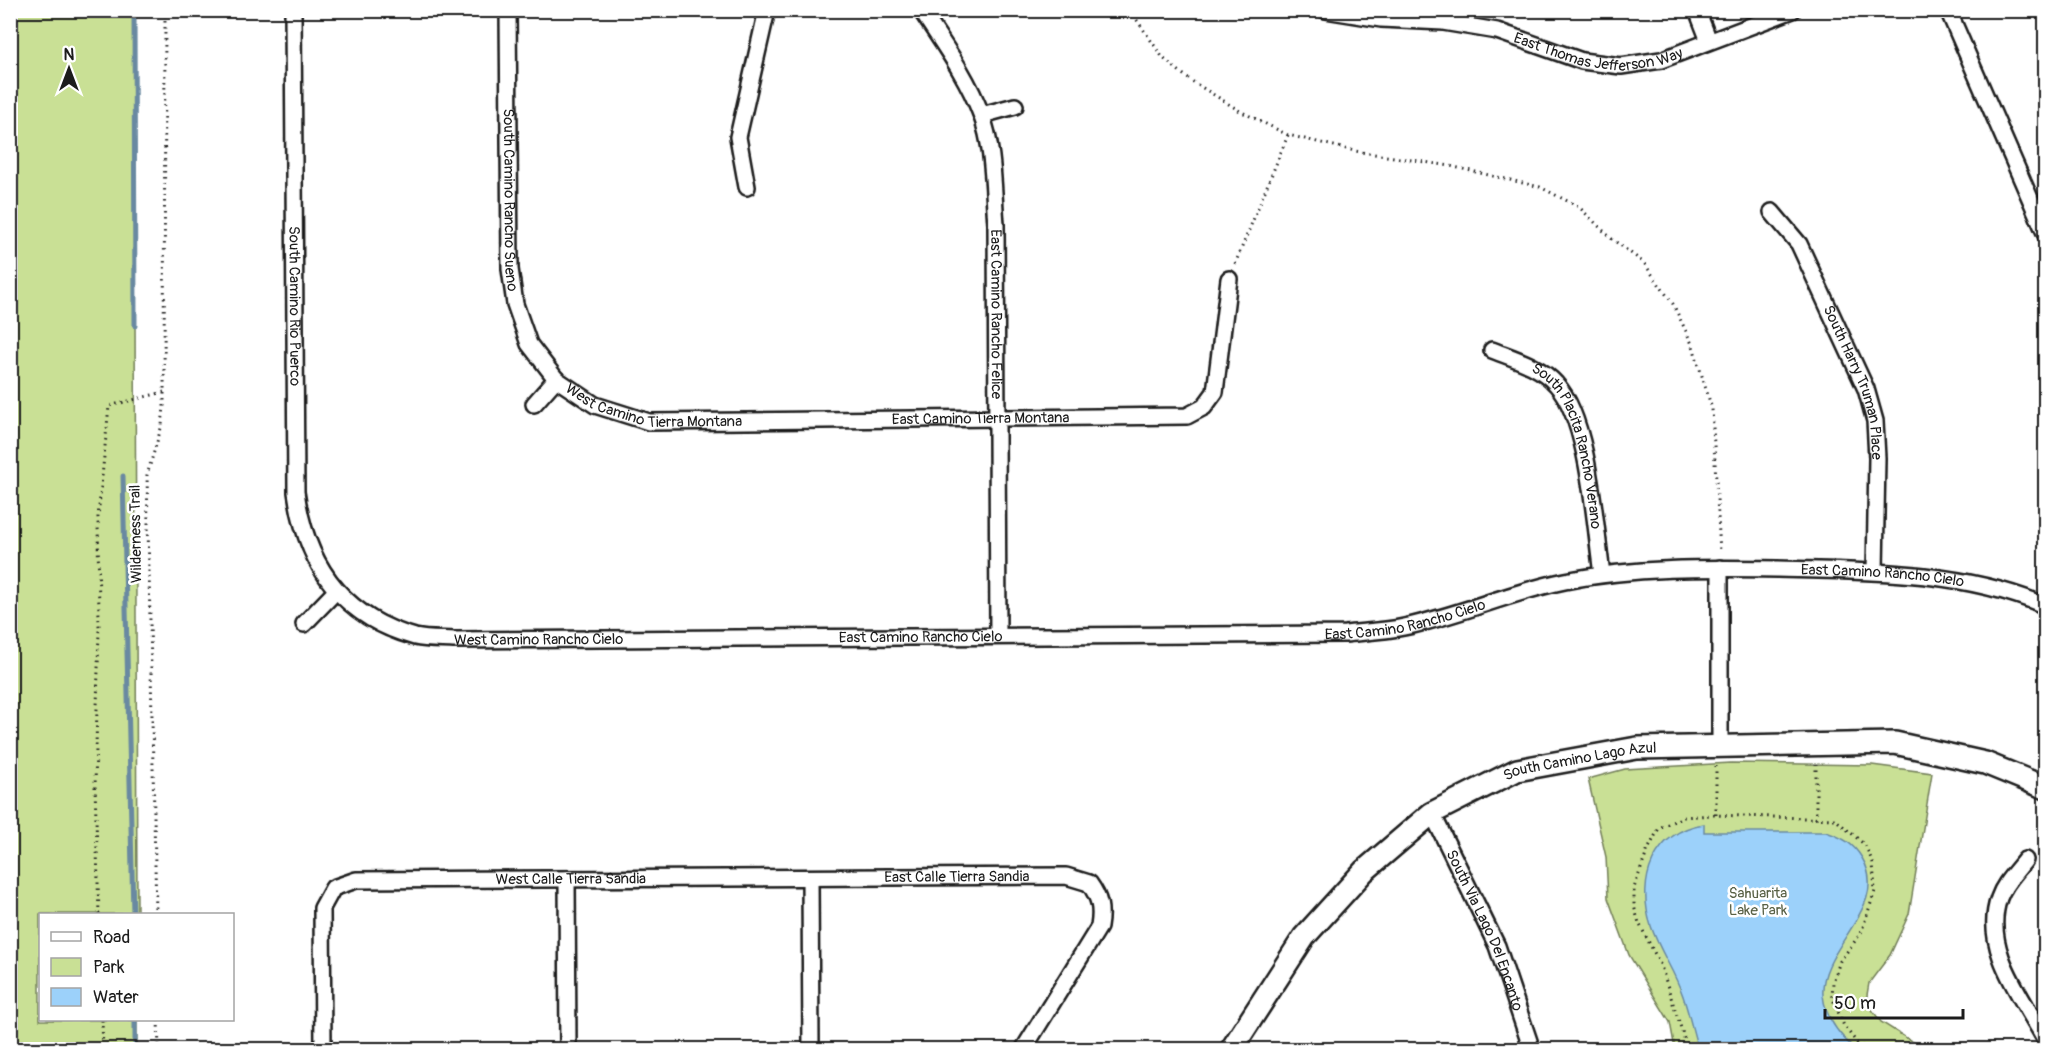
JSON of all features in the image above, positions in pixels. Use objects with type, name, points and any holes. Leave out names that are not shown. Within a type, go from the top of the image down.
[{"type":"street","name":"South Camino Rio Puerco","points":[[293,10],[296,492],[300,522],[309,549],[336,591]]},
{"type":"street","name":"South Camino Rancho Sueno","points":[[508,10],[510,269],[515,304],[529,344],[556,379]]},
{"type":"street","points":[[747,187],[738,137],[767,10]]},
{"type":"street","name":"East Camino Rancho Felice","points":[[921,10],[959,67],[982,116],[992,166],[996,224],[998,636]]},
{"type":"street","name":"East Thomas Jefferson Way","points":[[1325,10],[1381,19],[1443,21],[1497,31],[1582,60],[1621,66],[1661,60],[1793,10]]},
{"type":"street","points":[[1697,10],[1709,41]]},
{"type":"street","points":[[1948,10],[2046,235]]},
{"type":"street","points":[[982,116],[1015,106]]},
{"type":"street","name":"South Harry Truman Place","points":[[1772,212],[1799,244],[1866,389],[1875,421],[1877,458],[1875,571]]},
{"type":"street","name":"East Camino Tierra Montana","points":[[756,421],[1187,416],[1204,407],[1215,392],[1229,279]]},
{"type":"street","name":"South Placita Rancho Verano","points":[[1492,350],[1531,365],[1557,385],[1576,419],[1585,459],[1602,574]]},
{"type":"street","points":[[534,404],[556,379]]},
{"type":"street","name":"West Camino Tierra Montana","points":[[556,379],[595,405],[650,422],[756,421]]},
{"type":"street","points":[[1718,746],[1720,568]]},
{"type":"street","name":"East Camino Rancho Cielo","points":[[755,638],[1345,634],[1402,627],[1516,592],[1602,574],[1652,569],[1875,571],[1949,579],[2046,606]]},
{"type":"street","points":[[304,624],[336,591]]},
{"type":"street","name":"West Camino Rancho Cielo","points":[[336,591],[384,625],[416,637],[456,640],[755,638]]},
{"type":"street","name":"South Camino Lago Azul","points":[[1231,1050],[1304,937],[1364,871],[1432,813],[1517,770],[1637,748],[1895,743],[1986,763],[2046,788]]},
{"type":"street","name":"South Via Lago Del Encanto","points":[[1432,813],[1497,946],[1532,1050]]},
{"type":"street","points":[[2025,860],[2007,882],[1998,900],[1995,938],[2007,973],[2041,1021],[2046,1041]]},
{"type":"street","name":"East Calle Tierra Sandia","points":[[810,878],[1066,876],[1089,883],[1098,895],[1102,912],[1099,927],[1023,1050]]},
{"type":"street","points":[[810,878],[811,1050]]},
{"type":"street","name":"West Calle Tierra Sandia","points":[[323,1050],[322,908],[333,888],[356,880],[810,878]]},
{"type":"street","points":[[567,879],[568,1050]]},
{"type":"path","name":"Wilderness Trail","points":[[156,913],[147,475],[162,425],[164,392],[165,10]]},
{"type":"path","points":[[1130,10],[1163,58],[1190,80],[1240,111],[1288,135],[1355,152],[1450,166],[1540,187],[1579,207],[1612,239],[1644,263],[1678,315],[1693,346],[1712,409],[1720,568]]},
{"type":"path","points":[[1229,279],[1288,135]]},
{"type":"path","points":[[99,913],[95,786],[99,629],[98,517],[109,406],[164,392]]},
{"type":"path","points":[[1816,744],[1816,819]]},
{"type":"path","points":[[1716,815],[1718,746]]},
{"type":"path","points":[[1688,1050],[1665,976],[1639,924],[1634,906],[1634,888],[1647,852],[1659,828],[1683,817],[1716,815],[1835,819],[1864,844],[1873,863],[1875,891],[1870,912],[1861,933],[1840,961],[1833,981],[1832,997],[1844,1026],[1857,1043],[1869,1050]]},
{"type":"path","points":[[102,1021],[102,1050]]},
{"type":"path","points":[[158,1021],[159,1050]]},
{"type":"green space","points":[[10,11],[134,11],[137,913],[39,913],[39,1021],[137,1021],[137,1049],[11,1049]]},
{"type":"green space","name":"Sahuarita Lake Park","points":[[1731,763],[1872,765],[1932,773],[1909,914],[1890,955],[1869,983],[1867,995],[1870,1007],[1881,1022],[1924,1049],[1675,1049],[1670,1022],[1629,955],[1608,898],[1606,857],[1588,779],[1625,769]]},
{"type":"water","points":[[1704,824],[1704,832],[1826,832],[1838,836],[1859,853],[1869,876],[1868,893],[1862,910],[1832,960],[1825,977],[1823,995],[1824,1003],[1834,1025],[1855,1049],[1698,1049],[1680,987],[1651,926],[1646,892],[1653,861],[1661,848],[1672,837],[1686,829]]},
{"type":"waterway","points":[[134,10],[135,326]]},
{"type":"waterway","points":[[123,476],[133,913]]},
{"type":"waterway","points":[[135,1021],[135,1050]]}]
